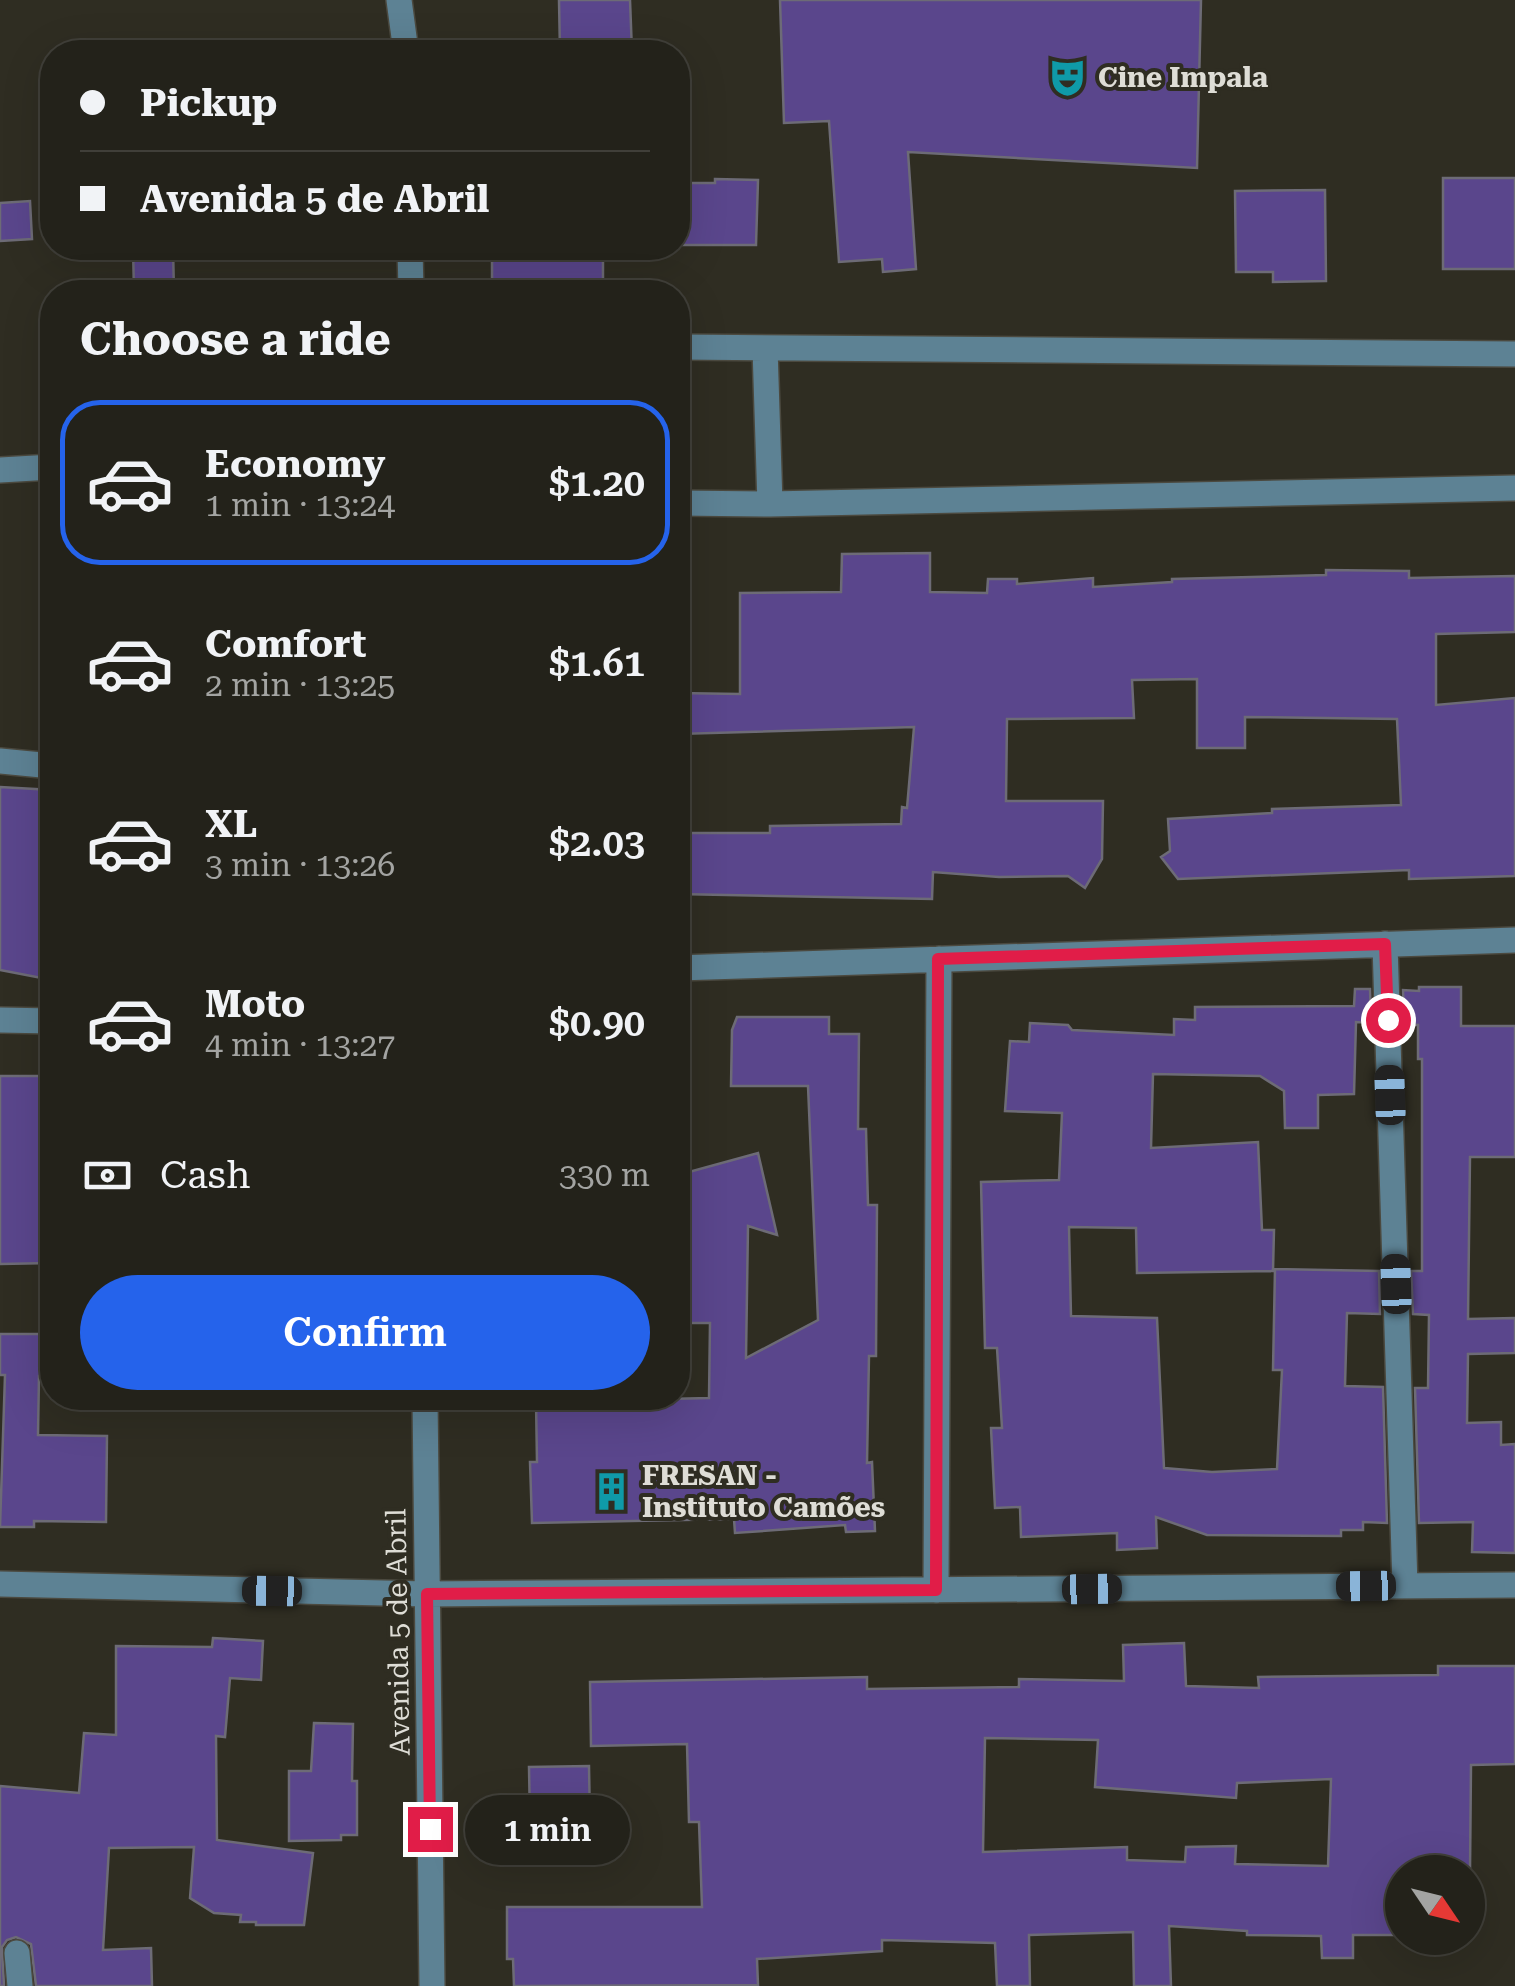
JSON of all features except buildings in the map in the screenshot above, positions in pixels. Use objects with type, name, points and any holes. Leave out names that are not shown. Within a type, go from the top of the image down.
[{"type":"street","points":[[399,0],[406,40]]},
{"type":"street","points":[[410,40],[417,0]]},
{"type":"street","points":[[690,347],[1515,354]]},
{"type":"street","points":[[765,348],[770,504]]},
{"type":"street","points":[[0,470],[40,468]]},
{"type":"street","points":[[690,503],[1515,488]]},
{"type":"street","points":[[0,761],[40,765]]},
{"type":"street","points":[[690,968],[1515,940]]},
{"type":"street","points":[[1385,944],[1406,1586]]},
{"type":"street","points":[[936,1590],[938,959]]},
{"type":"street","points":[[0,1020],[40,1021]]},
{"type":"street","name":"Avenida 5 de Abril","points":[[425,1410],[432,1986]]},
{"type":"street","points":[[0,1584],[427,1594],[1515,1585]]},
{"type":"street","points":[[17,1953],[20,1986]]},
{"type":"place","name":"Cine Impala","points":[[1068,77]]},
{"type":"place","name":"FRESAN - Instituto Camões","points":[[612,1491]]},
{"type":"route","points":[[430,1829],[427,1594],[936,1590],[938,959],[1385,944],[1388,1020]]}]
